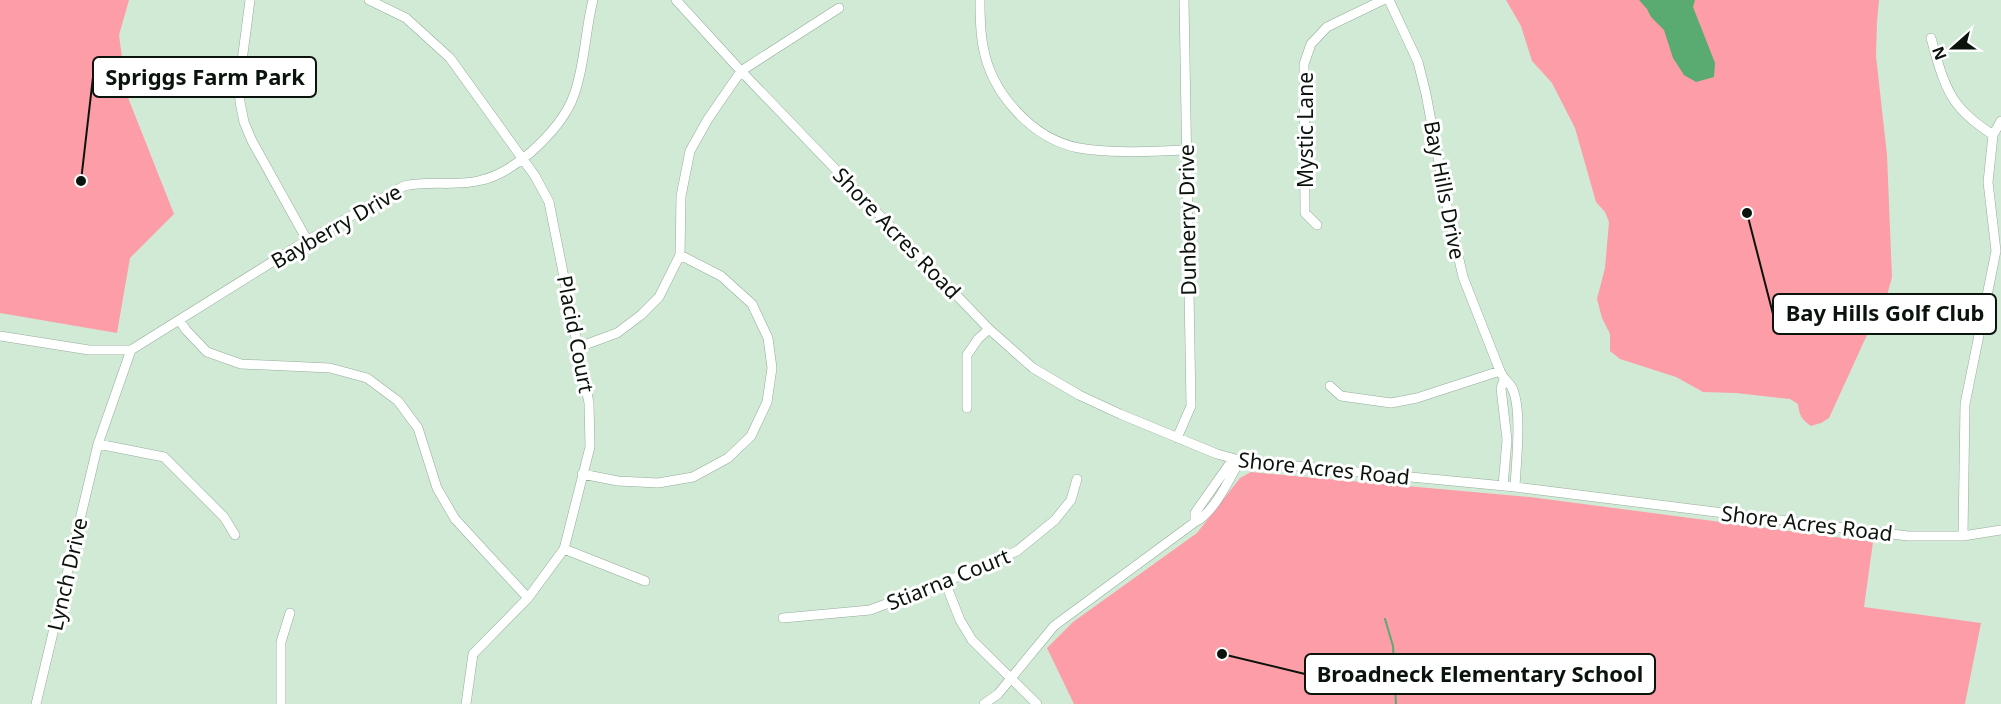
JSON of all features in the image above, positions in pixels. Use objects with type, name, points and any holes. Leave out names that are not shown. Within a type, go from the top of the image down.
[{"type":"street","points":[[250,0],[239,84],[244,122],[252,141],[307,240]]},
{"type":"street","name":"Placid Court","points":[[369,0],[406,18],[450,58],[535,176],[549,202],[590,403],[590,447],[564,549],[528,598],[474,654],[466,704]]},
{"type":"street","name":"Bayberry Drive","points":[[131,350],[307,240],[404,186],[416,183],[482,180],[494,176],[522,159],[547,136],[571,103],[578,81],[593,0]]},
{"type":"street","name":"Shore Acres Road","points":[[676,0],[741,71],[989,329],[1033,368],[1059,384],[1120,414],[1177,438],[1236,460],[1515,487],[1908,536],[1963,536],[2001,530]]},
{"type":"street","points":[[980,0],[983,48],[989,67],[1003,95],[1030,124],[1057,141],[1078,147],[1121,151],[1186,150]]},
{"type":"street","name":"Dunberry Drive","points":[[1177,438],[1191,406],[1184,0]]},
{"type":"street","name":"Mystic Lane","points":[[1317,225],[1305,213],[1304,64],[1311,44],[1327,27],[1383,0]]},
{"type":"street","name":"Bay Hills Drive","points":[[1389,0],[1418,62],[1460,263],[1502,375],[1512,386],[1519,432],[1515,487]]},
{"type":"street","points":[[579,347],[617,333],[641,315],[659,297],[680,255],[681,196],[690,151],[708,119],[741,71],[839,8]]},
{"type":"street","points":[[1931,38],[1941,71],[1955,102],[1972,120],[1993,135]]},
{"type":"street","points":[[1963,536],[1965,404],[1999,252],[1988,182],[1993,135],[2001,121]]},
{"type":"street","points":[[582,474],[618,481],[658,483],[693,477],[728,458],[751,436],[767,402],[772,368],[768,338],[752,304],[721,276],[680,255]]},
{"type":"street","points":[[180,321],[207,352],[241,364],[330,368],[367,378],[398,401],[418,428],[437,488],[455,519],[528,598]]},
{"type":"street","points":[[967,408],[967,355],[978,339],[989,329]]},
{"type":"street","points":[[0,336],[89,350],[131,350],[98,444],[164,457],[224,517],[236,535]]},
{"type":"street","points":[[1330,386],[1341,396],[1391,403],[1502,375]]},
{"type":"street","name":"Bay Hills Drive","points":[[1502,375],[1501,388],[1507,440],[1503,486]]},
{"type":"street","name":"Lynch Drive","points":[[40,703],[98,444]]},
{"type":"street","points":[[984,704],[998,694],[1054,626],[1202,519],[1219,497],[1236,460]]},
{"type":"street","name":"Stiarna Court","points":[[783,618],[870,610],[945,582],[1017,551],[1055,520],[1066,507],[1071,500],[1077,479]]},
{"type":"street","points":[[564,549],[645,581]]},
{"type":"street","points":[[945,582],[960,620],[972,640],[1037,704]]},
{"type":"street","points":[[281,704],[281,642],[290,613]]},
{"type":"shaded area","points":[[0,0],[129,0],[119,35],[127,95],[174,214],[130,258],[117,333],[0,313]]},
{"type":"shaded area","points":[[1506,0],[1879,0],[1876,56],[1887,155],[1892,277],[1883,310],[1867,335],[1829,418],[1811,426],[1801,417],[1798,404],[1790,399],[1703,392],[1676,377],[1620,359],[1610,351],[1610,334],[1602,318],[1597,299],[1605,268],[1609,222],[1605,212],[1596,202],[1575,128],[1552,83],[1532,61],[1521,26]]},
{"type":"shaded area","points":[[1639,0],[1695,0],[1693,7],[1715,63],[1714,77],[1696,82],[1684,75],[1673,58],[1664,30]]},
{"type":"shaded area","points":[[1251,472],[1530,497],[1873,542],[1864,607],[1981,623],[1965,704],[1074,704],[1047,648],[1073,622],[1197,533],[1240,478]]},
{"type":"waterway","points":[[1385,619],[1393,646],[1396,704]]},
{"type":"place","name":"Spriggs Farm Park","points":[[81,181]]},
{"type":"place","name":"Bay Hills Golf Club","points":[[1747,213]]},
{"type":"place","name":"Broadneck Elementary School","points":[[1222,654]]}]
